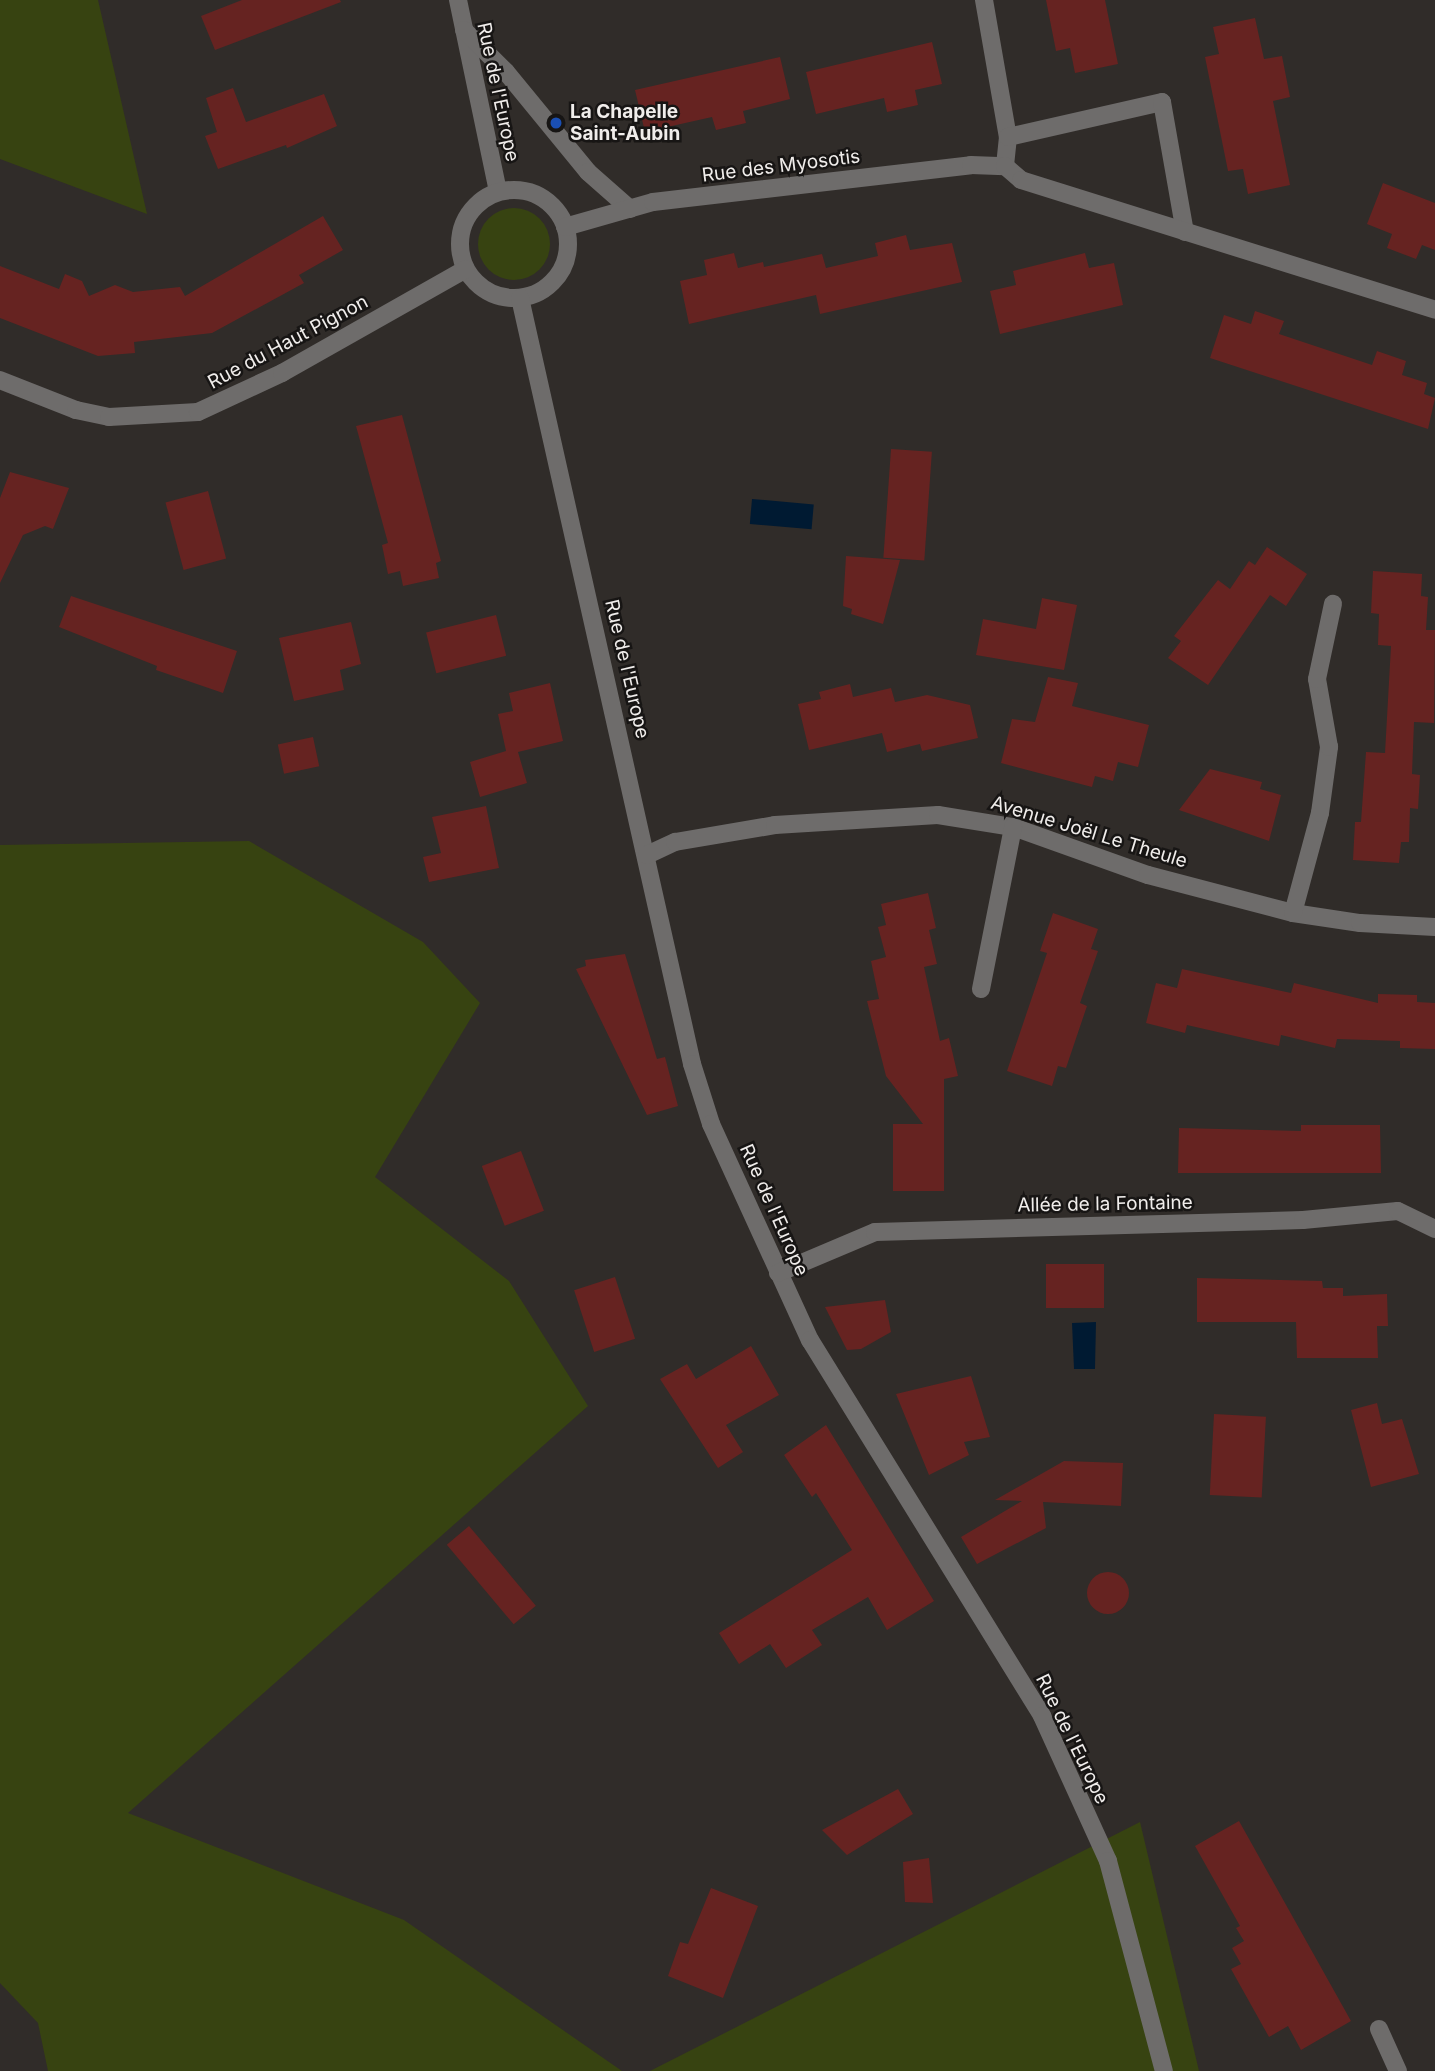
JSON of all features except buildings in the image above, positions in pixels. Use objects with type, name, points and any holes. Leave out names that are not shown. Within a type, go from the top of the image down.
[{"type":"street","name":"Rue de l'Europe","points":[[458,0],[498,192]]},
{"type":"street","points":[[984,0],[1008,136],[1005,166],[1021,180],[1435,310]]},
{"type":"street","points":[[464,30],[506,72],[588,172],[630,209]]},
{"type":"street","points":[[1008,136],[1162,102],[1185,232]]},
{"type":"street","name":"Rue des Myosotis","points":[[565,227],[653,202],[971,165],[1005,166]]},
{"type":"street","points":[[517,190],[537,195],[551,204],[565,227],[568,251],[560,273],[543,290],[520,298],[492,294],[466,268],[460,248],[464,223],[479,203],[498,192],[517,190]]},
{"type":"street","name":"Rue du Haut Pignon","points":[[0,380],[76,410],[109,417],[198,412],[282,373],[466,268]]},
{"type":"street","name":"Rue de l'Europe","points":[[520,298],[692,1064],[711,1124],[810,1340],[1042,1716],[1108,1861],[1164,2071]]},
{"type":"street","points":[[1293,913],[1320,813],[1329,747],[1317,679],[1333,604]]},
{"type":"street","name":"Avenue Joël Le Theule","points":[[647,855],[676,842],[775,825],[938,815],[1013,827],[1148,875],[1293,913],[1360,923],[1435,927]]},
{"type":"street","points":[[981,989],[1013,827]]},
{"type":"street","name":"Allée de la Fontaine","points":[[778,1273],[875,1232],[1303,1220],[1398,1211],[1435,1229]]},
{"type":"street","points":[[1379,2029],[1398,2071]]},
{"type":"green space","points":[[0,0],[98,0],[147,214],[0,159]]},
{"type":"green space","points":[[521,208],[540,218],[548,230],[548,258],[540,270],[528,278],[507,280],[488,270],[480,258],[478,237],[488,218],[500,210]]},
{"type":"green space","points":[[249,841],[423,942],[480,1003],[375,1177],[509,1281],[588,1406],[128,1813],[404,1920],[622,2071],[48,2071],[38,2023],[0,1983],[0,845]]},
{"type":"green space","points":[[1140,1822],[1199,2071],[650,2071]]},
{"type":"water","points":[[752,499],[814,504],[812,529],[750,524]]},
{"type":"water","points":[[1096,1322],[1095,1369],[1074,1369],[1072,1323]]},
{"type":"place","name":"La Chapelle Saint-Aubin","points":[[556,123]]}]
